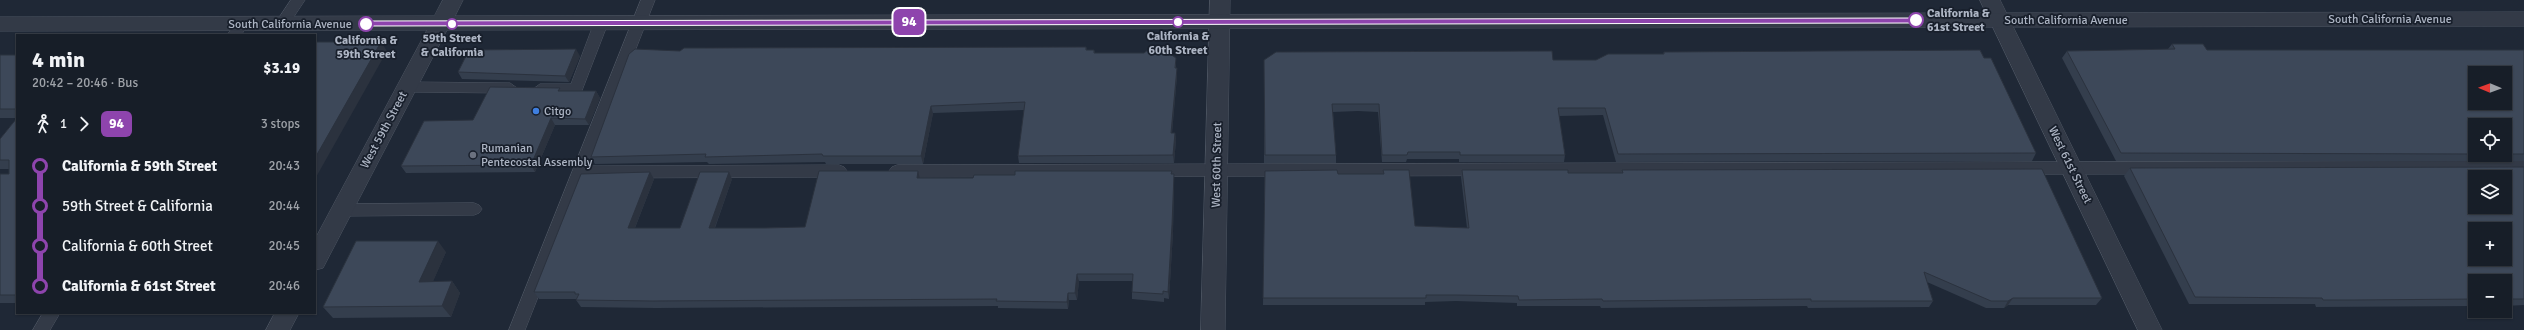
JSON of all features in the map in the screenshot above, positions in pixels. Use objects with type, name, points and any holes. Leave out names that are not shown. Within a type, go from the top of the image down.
[{"type":"street","name":"West 59th Street","points":[[316,259],[453,0]]},
{"type":"street","name":"West 60th Street","points":[[1213,330],[1220,0]]},
{"type":"street","name":"West 61st Street","points":[[1990,0],[2150,330]]},
{"type":"street","name":"South California Avenue","points":[[0,24],[238,29],[282,24],[2524,19]]},
{"type":"street","points":[[278,330],[286,314]]},
{"type":"lane","points":[[282,24],[298,0]]},
{"type":"lane","points":[[517,330],[648,0]]},
{"type":"lane","points":[[407,87],[576,89],[601,23]]},
{"type":"lane","points":[[881,171],[2524,167]]},
{"type":"lane","points":[[580,172],[857,171]]},
{"type":"lane","points":[[342,210],[474,209]]},
{"type":"lane","points":[[41,330],[51,314]]},
{"type":"building","points":[[316,42],[381,42],[316,156]]},
{"type":"building","points":[[2172,44],[2203,44],[2207,50],[2524,50],[2524,154],[2512,154],[2512,118],[2468,118],[2468,154],[2121,153],[2067,51],[2175,49]]},
{"type":"building","points":[[1086,47],[1086,50],[1094,50],[1094,53],[1144,53],[1149,49],[1163,49],[1176,58],[1175,68],[1177,68],[1171,133],[1175,133],[1173,155],[1018,156],[1025,102],[931,106],[921,156],[823,156],[822,154],[705,157],[706,154],[591,157],[629,54],[635,49],[680,51],[684,48]]},
{"type":"building","name":"Citgo","points":[[576,49],[565,76],[458,72],[469,50]]},
{"type":"building","points":[[1980,50],[1984,58],[1991,58],[2036,153],[1618,154],[1605,108],[1558,108],[1565,155],[1460,155],[1460,152],[1408,152],[1407,155],[1382,155],[1379,104],[1332,104],[1336,155],[1265,155],[1264,60],[1276,52],[1552,51],[1553,60],[1596,60],[1608,54],[1664,54],[1664,52]]},
{"type":"building","points":[[0,55],[16,55],[16,109],[0,109]]},
{"type":"building","points":[[490,87],[560,88],[558,91],[596,91],[585,119],[551,118],[531,165],[401,166],[424,121],[473,120]]},
{"type":"building","points":[[16,119],[16,295],[0,295],[0,174],[9,174],[9,160],[0,160],[0,139]]},
{"type":"building","points":[[2524,167],[2524,299],[2512,299],[2512,274],[2468,274],[2468,299],[2323,300],[2322,298],[2195,297],[2130,168]]},
{"type":"building","points":[[2042,169],[2102,298],[2013,298],[2008,301],[1991,301],[1924,272],[1933,301],[1811,301],[1811,299],[1603,301],[1602,299],[1519,300],[1518,296],[1457,295],[1426,295],[1426,298],[1263,298],[1265,171],[1337,170],[1338,174],[1384,174],[1383,170],[1409,170],[1415,226],[1469,228],[1462,170],[1568,170],[1568,173],[1623,173],[1622,170]]},
{"type":"building","points":[[819,171],[918,171],[917,178],[973,178],[974,175],[1015,175],[1015,171],[1172,171],[1171,174],[1174,174],[1168,292],[1163,291],[1163,294],[1132,292],[1133,274],[1077,274],[1075,293],[1068,293],[1067,302],[996,301],[997,299],[576,300],[579,294],[575,294],[575,292],[534,292],[581,174],[650,172],[628,228],[680,228],[700,172],[729,172],[709,228],[765,228],[805,227]]},
{"type":"building","points":[[356,241],[438,241],[419,282],[452,281],[442,306],[323,307]]},
{"type":"bus line","name":"94","points":[[366,24],[1916,20]]},
{"type":"place","name":"California & 61st Street","points":[[1916,20]]},
{"type":"place","name":"California & 60th Street","points":[[1178,22]]},
{"type":"place","name":"California & 59th Street","points":[[366,24]]},
{"type":"place","name":"59th Street & California","points":[[452,24]]},
{"type":"place","name":"Citgo","points":[[536,111]]},
{"type":"place","name":"Rumanian Pentecostal Assembly","points":[[473,155]]}]
